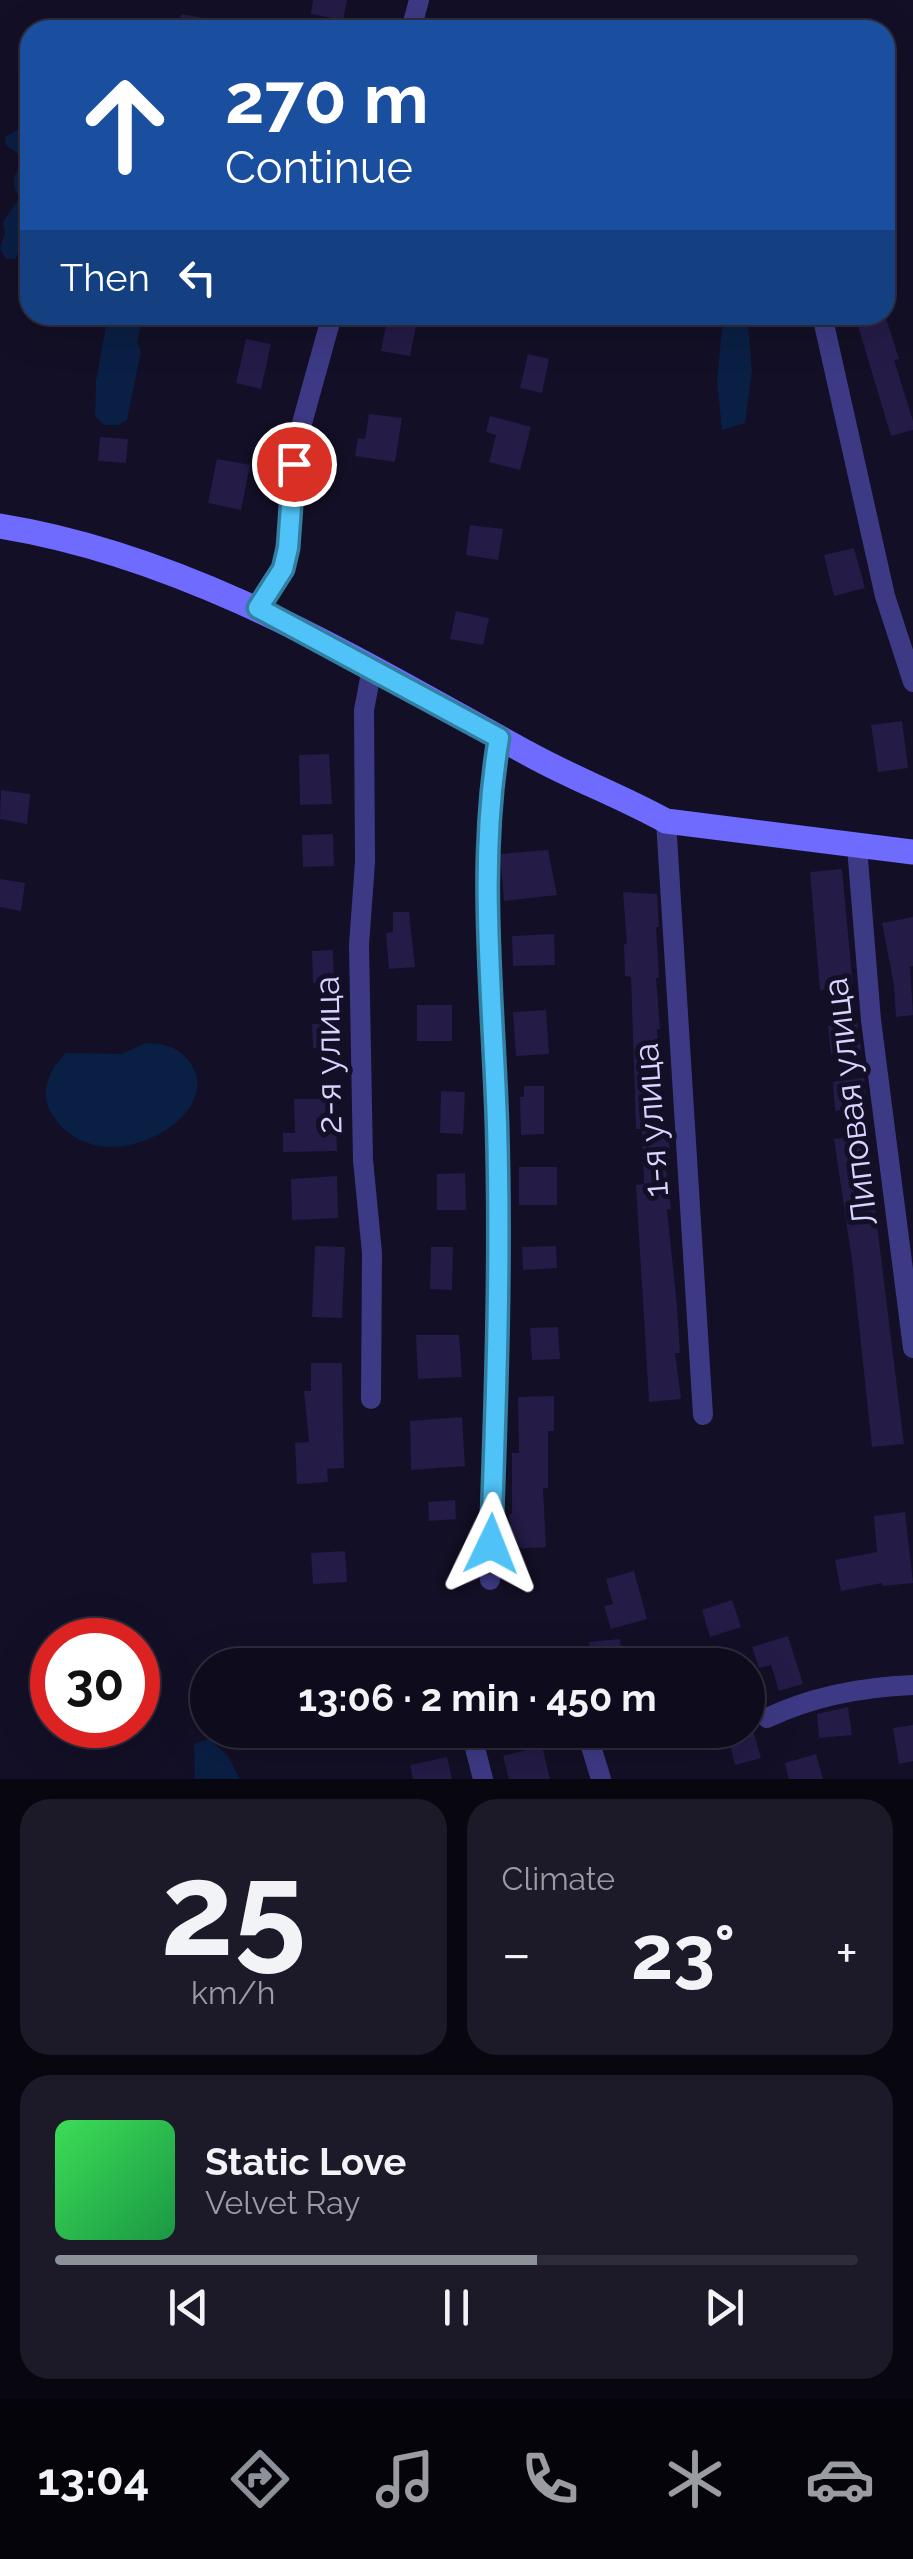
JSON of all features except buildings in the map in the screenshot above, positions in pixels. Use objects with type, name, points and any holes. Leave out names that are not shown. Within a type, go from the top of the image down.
[{"type":"street","points":[[258,608],[283,569],[300,434],[329,325]]},
{"type":"street","points":[[824,325],[885,596],[913,682]]},
{"type":"street","points":[[0,526],[152,564],[258,608],[499,738],[666,821],[913,852]]},
{"type":"street","name":"2-я улица","points":[[371,1399],[372,1252],[362,1160],[359,945],[365,862],[364,710],[372,668]]},
{"type":"street","points":[[490,1580],[500,1245],[485,870],[490,792],[499,738]]},
{"type":"street","name":"1-я улица","points":[[666,821],[703,1415]]},
{"type":"street","name":"Липовая улица","points":[[856,847],[870,1020],[913,1348]]},
{"type":"street","points":[[767,1718],[794,1705],[872,1686],[913,1685]]},
{"type":"street","points":[[475,1748],[483,1779]]},
{"type":"street","points":[[591,1748],[600,1779]]},
{"type":"water","points":[[20,129],[20,162],[18,154],[6,145],[5,137]]},
{"type":"water","points":[[20,167],[20,250],[15,259],[6,259],[0,248],[5,233],[3,222],[19,198],[15,174]]},
{"type":"water","points":[[106,325],[141,325],[137,342],[141,351],[127,420],[104,425],[95,416],[96,381]]},
{"type":"water","points":[[722,325],[748,325],[752,370],[745,423],[722,430],[717,381]]},
{"type":"water","points":[[146,1043],[178,1051],[187,1059],[197,1080],[193,1101],[178,1121],[156,1136],[128,1145],[100,1146],[73,1136],[52,1114],[46,1098],[48,1081],[60,1059],[66,1053],[121,1054]]},
{"type":"water","points":[[194,1748],[219,1748],[240,1779],[195,1779]]},
{"type":"route","points":[[294,464],[283,569],[258,608],[499,738],[490,792],[485,870],[500,1245],[491,1544]]}]
